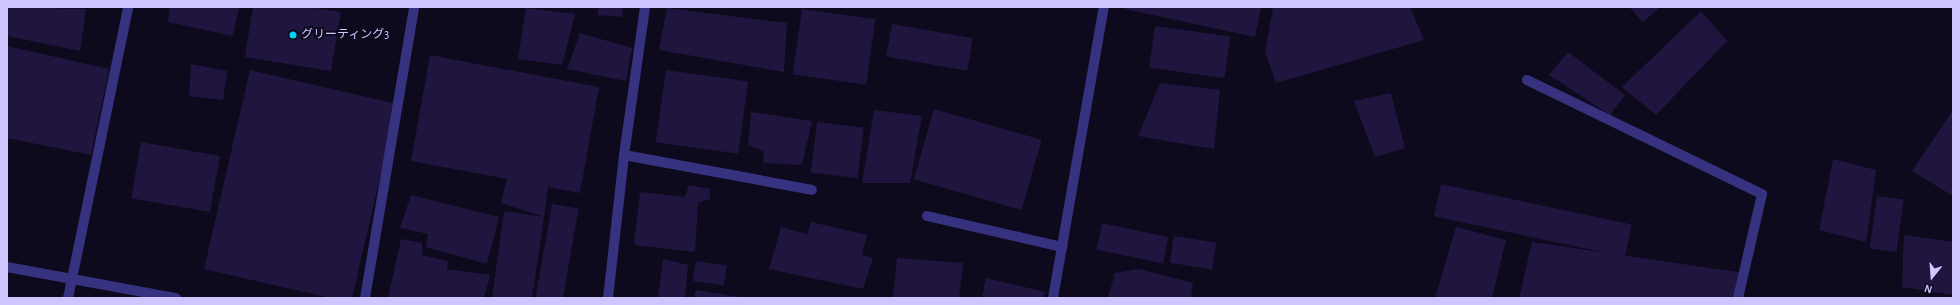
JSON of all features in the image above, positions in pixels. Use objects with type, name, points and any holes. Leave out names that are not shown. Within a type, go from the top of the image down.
[{"type":"street","points":[[68,298],[128,7]]},
{"type":"street","points":[[365,298],[414,7]]},
{"type":"street","points":[[608,298],[624,155],[645,7]]},
{"type":"street","points":[[1053,298],[1104,7]]},
{"type":"street","points":[[1527,80],[1762,194],[1738,298]]},
{"type":"street","points":[[624,155],[812,190]]},
{"type":"street","points":[[927,216],[1062,248]]},
{"type":"street","points":[[7,268],[72,281],[176,298]]},
{"type":"building","points":[[7,7],[86,9],[80,51],[7,36]]},
{"type":"building","points":[[170,7],[239,7],[233,36],[168,22]]},
{"type":"building","name":"グリーティング3","points":[[253,7],[308,7],[341,12],[331,71],[245,57]]},
{"type":"building","points":[[599,7],[623,7],[622,17],[597,15]]},
{"type":"building","points":[[1126,7],[1261,7],[1255,37],[1125,9]]},
{"type":"building","points":[[1273,7],[1410,7],[1424,40],[1276,83],[1265,52]]},
{"type":"building","points":[[1629,7],[1660,7],[1643,22]]},
{"type":"building","points":[[526,8],[575,14],[562,65],[518,59]]},
{"type":"building","points":[[667,8],[787,23],[784,72],[659,50]]},
{"type":"building","points":[[802,9],[875,19],[866,85],[793,74]]},
{"type":"building","points":[[1701,11],[1727,41],[1656,115],[1622,87]]},
{"type":"building","points":[[892,24],[973,38],[967,71],[886,56]]},
{"type":"building","points":[[1155,26],[1230,37],[1224,78],[1149,68]]},
{"type":"building","points":[[580,33],[632,48],[626,81],[567,69]]},
{"type":"building","points":[[7,46],[109,69],[91,155],[7,138]]},
{"type":"building","points":[[1568,52],[1625,95],[1610,115],[1549,75]]},
{"type":"building","points":[[430,55],[599,87],[580,193],[548,187],[544,217],[501,203],[507,179],[411,161]]},
{"type":"building","points":[[191,64],[227,71],[223,100],[189,96]]},
{"type":"building","points":[[250,70],[397,104],[352,298],[330,298],[204,269]]},
{"type":"building","points":[[666,70],[748,82],[738,154],[656,142]]},
{"type":"building","points":[[1160,83],[1220,90],[1214,149],[1138,136]]},
{"type":"building","points":[[1391,93],[1405,148],[1375,157],[1354,101]]},
{"type":"building","points":[[934,109],[1042,140],[1022,210],[914,179]]},
{"type":"building","points":[[874,110],[922,116],[910,183],[862,183]]},
{"type":"building","points":[[1953,110],[1953,196],[1912,171]]},
{"type":"building","points":[[751,112],[812,121],[802,165],[763,163],[764,151],[748,145]]},
{"type":"building","points":[[817,122],[864,128],[857,178],[811,173]]},
{"type":"building","points":[[141,142],[220,156],[210,212],[131,198]]},
{"type":"building","points":[[1833,159],[1876,170],[1866,242],[1819,230]]},
{"type":"building","points":[[1441,184],[1632,225],[1625,257],[1434,216]]},
{"type":"building","points":[[689,185],[710,189],[710,199],[698,203],[695,252],[634,245],[640,192],[685,197]]},
{"type":"building","points":[[411,195],[499,217],[487,264],[426,247],[428,234],[400,228]]},
{"type":"building","points":[[1877,196],[1904,200],[1896,252],[1870,248]]},
{"type":"building","points":[[552,204],[579,209],[563,298],[536,298]]},
{"type":"building","points":[[504,211],[544,217],[532,298],[492,298]]},
{"type":"building","points":[[811,222],[867,235],[862,255],[873,258],[863,289],[769,269],[781,227],[807,234]]},
{"type":"building","points":[[1102,223],[1169,237],[1163,264],[1096,249]]},
{"type":"building","points":[[1456,227],[1506,240],[1492,298],[1435,298]]},
{"type":"building","points":[[1904,235],[1953,242],[1953,295],[1902,287]]},
{"type":"building","points":[[1174,236],[1216,243],[1212,269],[1170,263]]},
{"type":"building","points":[[401,239],[422,243],[422,255],[448,261],[447,269],[490,275],[484,298],[388,298]]},
{"type":"building","points":[[1532,242],[1744,273],[1738,298],[1519,298]]},
{"type":"building","points":[[897,258],[963,263],[959,298],[893,298]]},
{"type":"building","points":[[663,259],[688,265],[685,298],[658,298]]},
{"type":"building","points":[[696,261],[727,266],[723,286],[693,281]]},
{"type":"building","points":[[1139,269],[1193,283],[1191,298],[1108,298],[1115,273]]},
{"type":"building","points":[[986,278],[1045,292],[1044,298],[982,298]]},
{"type":"building","points":[[696,290],[740,297],[740,298],[694,298]]},
{"type":"place","name":"グリーティング3","points":[[293,35]]}]
